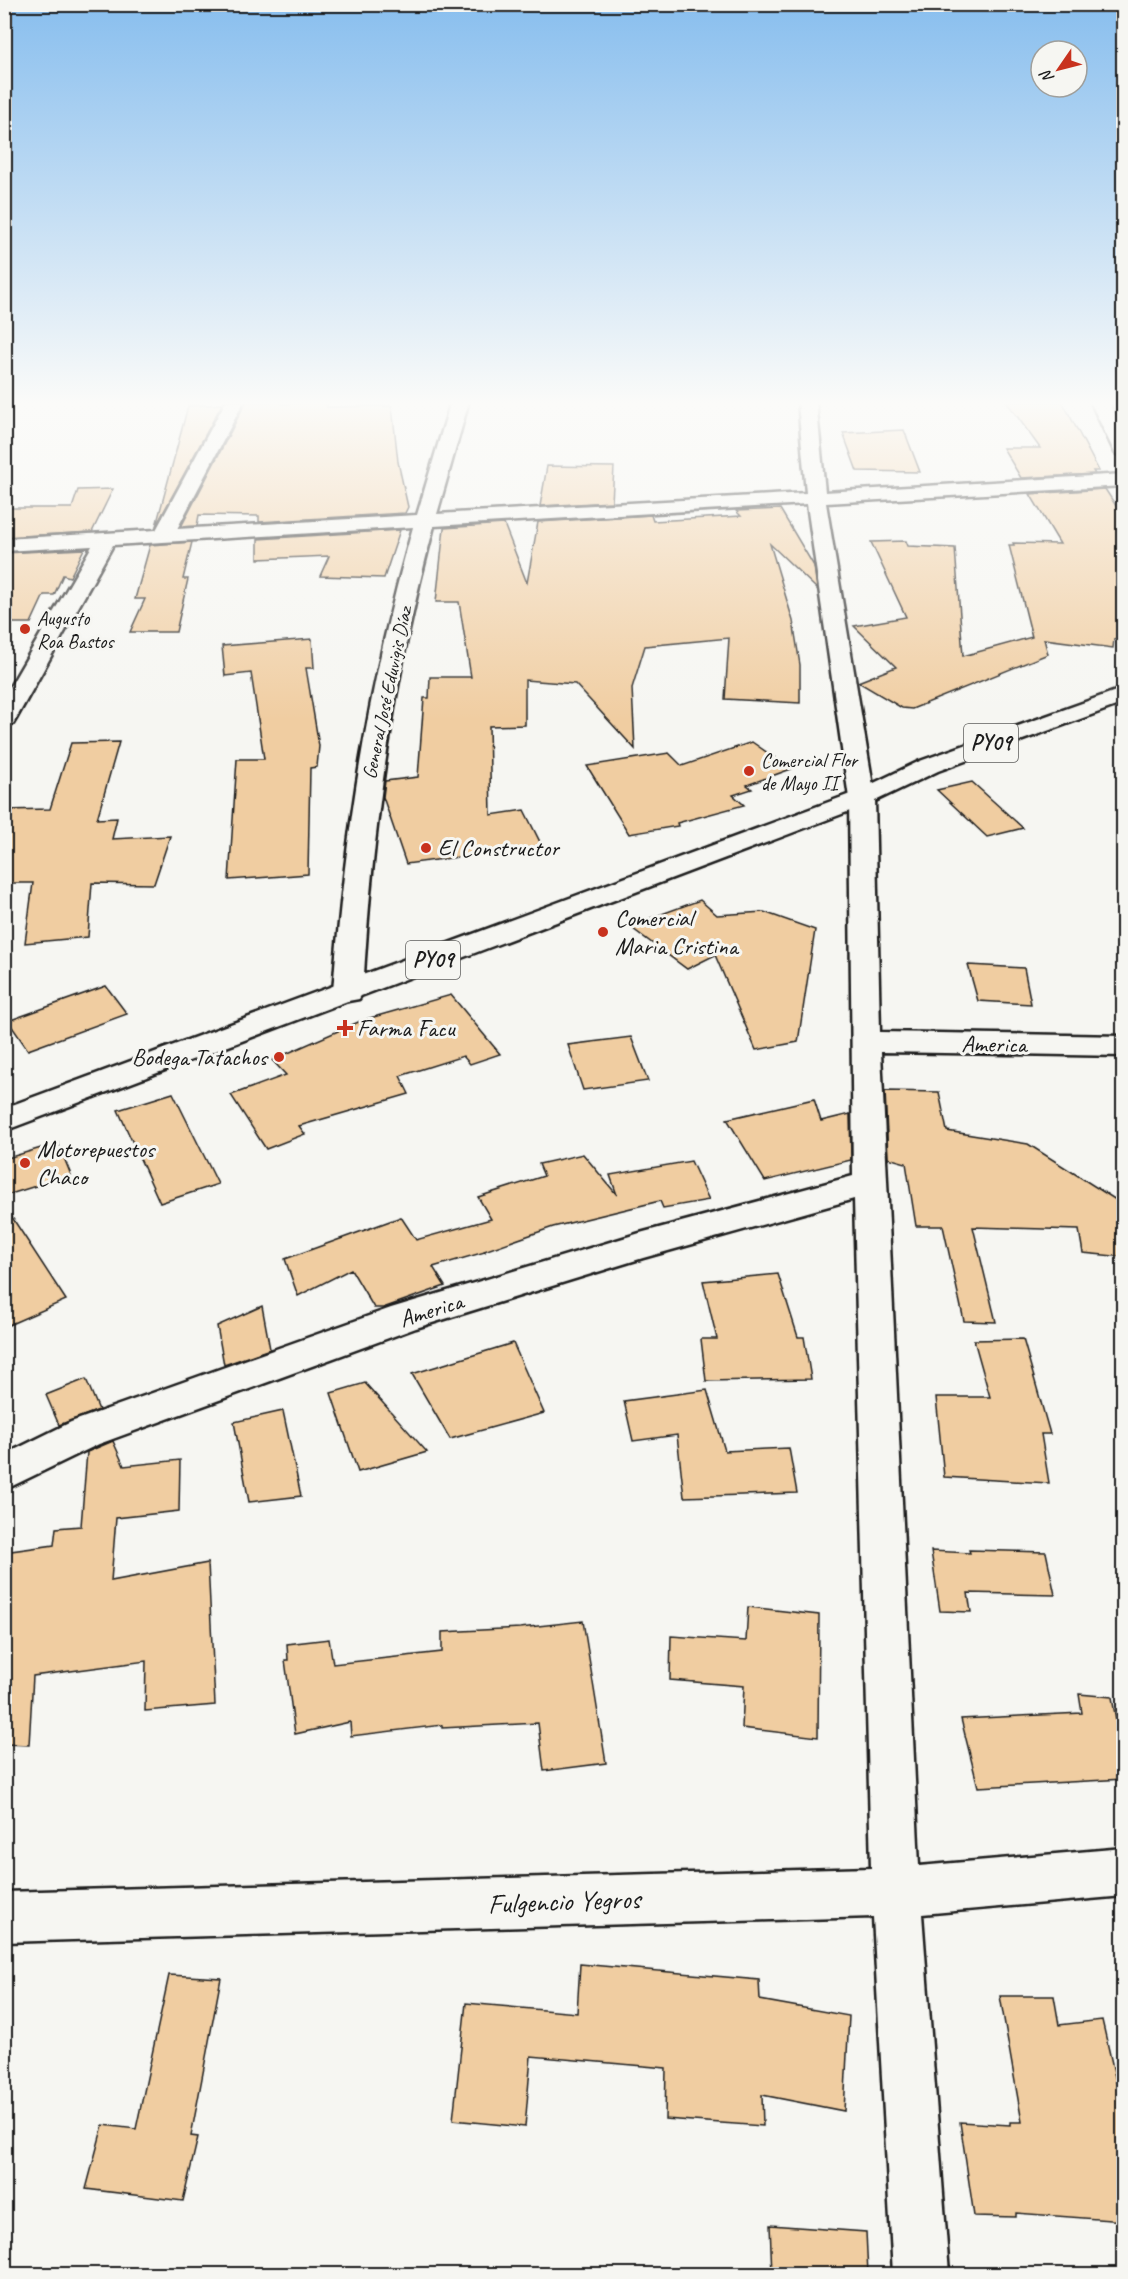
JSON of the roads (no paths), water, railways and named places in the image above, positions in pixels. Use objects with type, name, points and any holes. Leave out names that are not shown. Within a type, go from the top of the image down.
[{"type":"main road","points":[[165,533],[179,507]]},
{"type":"main road","name":"General José Eduvigis Díaz","points":[[348,992],[353,912],[371,761],[427,507]]},
{"type":"main road","points":[[4,545],[165,533],[652,507]]},
{"type":"main road","points":[[817,507],[862,798],[865,1042],[896,1892],[921,2274]]},
{"type":"main road","points":[[4,719],[106,539]]},
{"type":"main road","name":"PY09","points":[[4,1120],[862,798],[929,766],[1124,695]]},
{"type":"main road","name":"PY09","points":[[862,798],[945,778],[1124,715]]},
{"type":"main road","name":"America","points":[[865,1042],[1124,1046]]},
{"type":"main road","name":"America","points":[[4,1474],[85,1433],[404,1318],[640,1246],[870,1183]]},
{"type":"main road","name":"Fulgencio Yegros","points":[[4,1917],[896,1892],[1124,1872]]},
{"type":"place","name":"Augusto Roa Bastos","points":[[25,629]]},
{"type":"place","name":"Comercial Flor de Mayo II","points":[[749,771]]},
{"type":"place","name":"El Constructor","points":[[426,848]]},
{"type":"place","name":"Comercial Maria Cristina","points":[[603,932]]},
{"type":"place","name":"Farma Facu","points":[[345,1028]]},
{"type":"place","name":"Bodega Tatachos","points":[[279,1057]]},
{"type":"place","name":"Motorepuestos Chaco","points":[[25,1163]]}]
